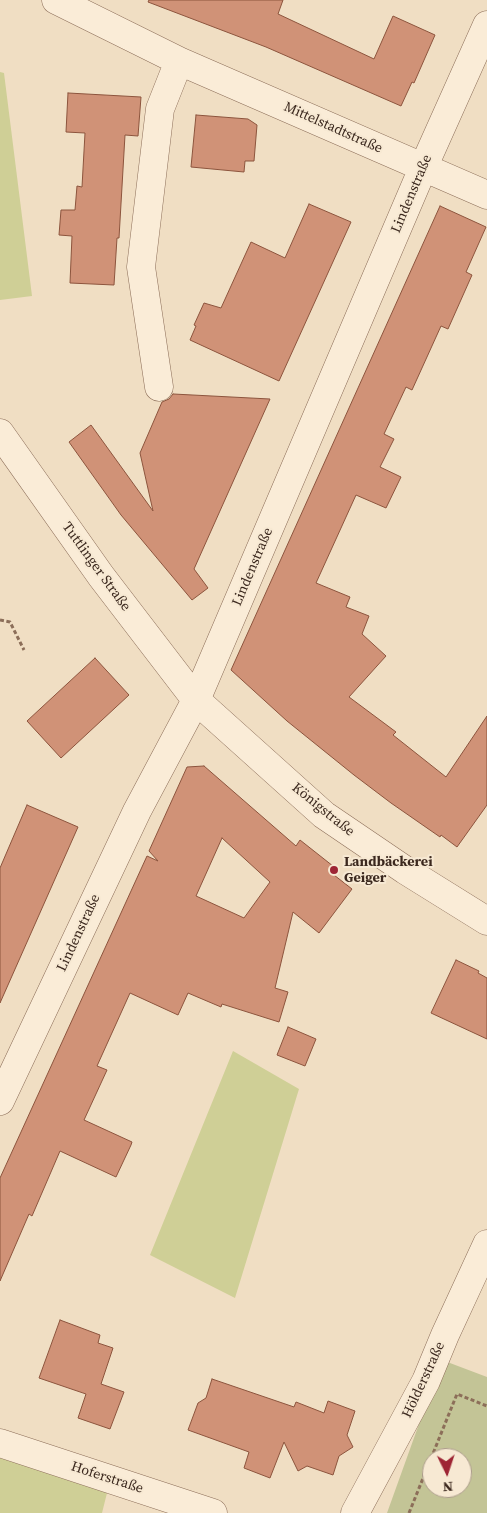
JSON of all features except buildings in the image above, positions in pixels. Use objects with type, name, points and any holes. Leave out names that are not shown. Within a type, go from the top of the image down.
[{"type":"street","name":"Mittelstadtstraße","points":[[64,2],[179,61],[487,195]]},
{"type":"street","name":"Lindenstraße","points":[[0,1101],[137,811],[196,700],[423,168],[487,25]]},
{"type":"street","points":[[159,387],[141,266],[160,109],[179,61]]},
{"type":"street","name":"Tuttlinger Straße","points":[[0,433],[102,576],[196,700]]},
{"type":"street","name":"Königstraße","points":[[196,700],[324,815],[405,870],[487,921]]},
{"type":"street","name":"Hölderstraße","points":[[354,1513],[426,1380],[487,1244]]},
{"type":"street","name":"Hoferstraße","points":[[0,1443],[213,1513]]},
{"type":"path","points":[[0,620],[10,622],[24,650]]},
{"type":"path","points":[[409,1513],[457,1394],[487,1406]]},
{"type":"green space","points":[[0,72],[4,73],[32,296],[0,300]]},
{"type":"green space","points":[[233,1051],[299,1089],[235,1298],[150,1255]]},
{"type":"green space","points":[[442,1360],[487,1377],[487,1513],[387,1513]]},
{"type":"green space","points":[[0,1447],[110,1481],[102,1513],[0,1513]]},
{"type":"place","name":"Landbäckerei Geiger","points":[[334,870]]}]
